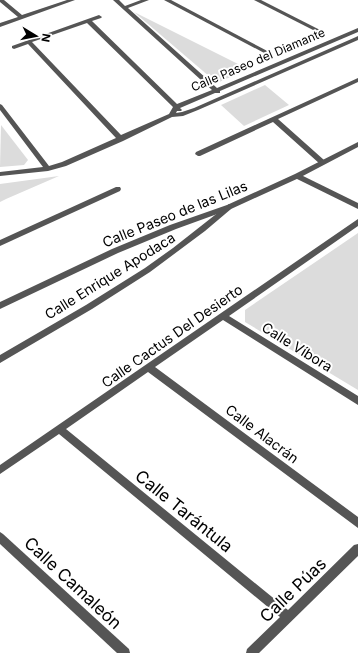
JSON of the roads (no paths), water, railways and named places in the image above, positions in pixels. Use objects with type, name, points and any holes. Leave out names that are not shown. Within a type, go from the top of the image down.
[{"type":"street","points":[[1,0],[21,17]]},
{"type":"street","points":[[0,25],[72,0]]},
{"type":"street","points":[[116,0],[223,97]]},
{"type":"street","points":[[124,8],[146,0]]},
{"type":"street","points":[[167,0],[270,54]]},
{"type":"street","points":[[257,0],[319,31]]},
{"type":"street","points":[[14,47],[99,17]]},
{"type":"street","points":[[88,21],[183,114]]},
{"type":"street","name":"Calle Paseo del Diamante","points":[[176,107],[358,30]]},
{"type":"street","name":"Calle Paseo del Diamante","points":[[0,174],[48,169],[64,164],[171,116],[183,114],[358,38]]},
{"type":"street","points":[[29,42],[121,138]]},
{"type":"street","points":[[264,69],[272,76]]},
{"type":"street","points":[[198,154],[358,80]]},
{"type":"street","points":[[0,106],[48,169]]},
{"type":"street","points":[[171,116],[176,107]]},
{"type":"street","points":[[274,119],[322,162]]},
{"type":"street","name":"Calle Paseo de las Lilas","points":[[0,306],[115,251],[173,227],[229,207],[297,176],[358,144]]},
{"type":"street","points":[[297,176],[358,206]]},
{"type":"street","points":[[0,243],[118,189]]},
{"type":"street","name":"Calle Enrique Apodaca","points":[[0,359],[84,309],[166,257],[194,238],[229,207]]},
{"type":"street","name":"Calle Cactus Del Desierto","points":[[0,470],[60,430],[358,222]]},
{"type":"street","name":"Calle Víbora","points":[[222,316],[358,401]]},
{"type":"street","name":"Calle Alacrán","points":[[149,368],[358,523]]},
{"type":"street","name":"Calle Tarántula","points":[[60,430],[288,617]]},
{"type":"street","name":"Calle Camaleón","points":[[0,537],[125,653]]},
{"type":"street","name":"Calle Púas","points":[[251,653],[358,549]]}]
